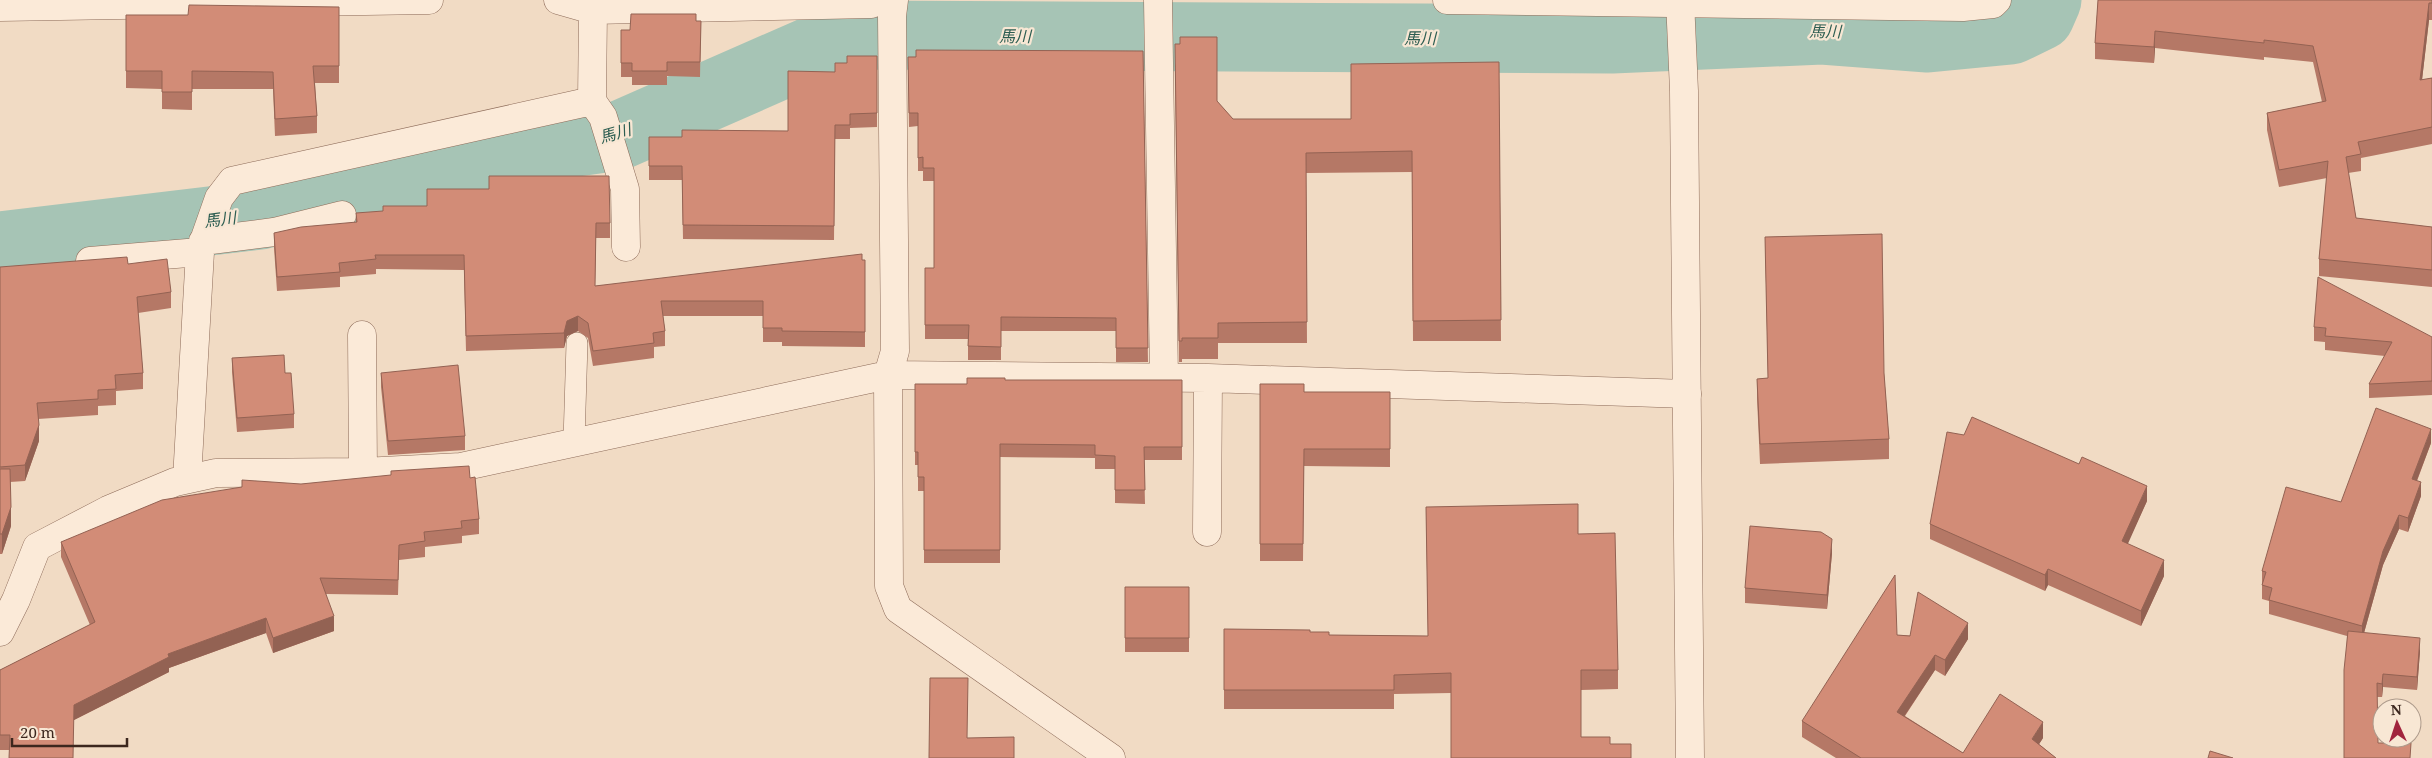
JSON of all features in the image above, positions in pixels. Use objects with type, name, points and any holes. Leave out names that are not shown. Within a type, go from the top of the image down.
[{"type":"street","points":[[0,8],[429,0]]},
{"type":"street","points":[[558,0],[593,10],[769,3],[889,5],[893,64],[895,351],[888,374],[889,586],[898,609],[1111,758]]},
{"type":"street","points":[[1447,0],[1680,6],[1962,7],[1993,4],[1997,0]]},
{"type":"street","points":[[1680,6],[1684,91],[1690,758]]},
{"type":"street","points":[[1159,8],[1164,377]]},
{"type":"street","points":[[593,10],[598,109],[626,189],[626,247]]},
{"type":"street","points":[[187,479],[203,242],[219,198],[232,181],[598,109]]},
{"type":"street","points":[[67,262],[274,232],[342,215]]},
{"type":"street","points":[[362,335],[364,472]]},
{"type":"street","points":[[0,632],[16,600],[36,547],[108,510],[175,482],[216,473],[364,472],[461,467],[888,374],[1208,378],[1687,394]]},
{"type":"street","points":[[1207,532],[1208,378]]},
{"type":"lane","points":[[574,441],[578,343]]},
{"type":"building","points":[[2098,0],[2432,0],[2432,3],[2429,3],[2420,80],[2432,78],[2432,127],[2358,142],[2361,154],[2346,157],[2356,218],[2432,227],[2432,270],[2319,259],[2328,161],[2279,170],[2267,113],[2326,101],[2313,46],[2264,40],[2264,43],[2155,31],[2154,47],[2095,43]]},
{"type":"building","points":[[189,5],[339,7],[339,66],[313,66],[317,116],[275,119],[273,72],[192,71],[192,92],[162,92],[162,71],[126,71],[126,15],[188,15]]},
{"type":"building","points":[[631,14],[696,14],[696,21],[701,21],[700,62],[667,62],[667,71],[632,71],[632,63],[621,63],[621,30],[630,30]]},
{"type":"building","points":[[1180,37],[1217,37],[1217,101],[1233,119],[1351,119],[1351,64],[1499,62],[1501,320],[1413,321],[1412,151],[1306,153],[1307,322],[1218,323],[1218,338],[1182,338],[1182,341],[1179,341],[1175,44],[1180,44]]},
{"type":"building","points":[[916,50],[1143,51],[1148,348],[1116,348],[1116,318],[1001,317],[1001,347],[968,346],[969,325],[925,325],[925,268],[934,268],[934,168],[923,168],[923,157],[918,158],[918,113],[909,113],[908,57],[916,57]]},
{"type":"building","points":[[847,56],[877,56],[877,113],[850,114],[850,125],[835,125],[834,226],[683,225],[682,166],[649,166],[649,137],[682,137],[682,130],[788,131],[788,71],[835,72],[835,63],[847,63]]},
{"type":"building","points":[[489,176],[609,176],[610,223],[596,223],[595,286],[862,254],[862,260],[865,260],[865,332],[782,331],[782,328],[763,328],[763,301],[661,301],[665,331],[653,333],[654,343],[593,351],[588,323],[578,316],[567,321],[564,333],[466,336],[464,255],[375,255],[376,259],[339,263],[340,272],[277,277],[274,233],[301,227],[357,222],[356,213],[383,211],[383,206],[427,206],[427,189],[489,189]]},
{"type":"building","points":[[1882,234],[1884,373],[1889,439],[1760,444],[1757,379],[1768,378],[1765,237]]},
{"type":"building","points":[[127,257],[128,264],[167,259],[171,292],[137,297],[143,373],[115,375],[116,389],[98,390],[98,399],[37,403],[39,425],[25,465],[0,467],[0,267]]},
{"type":"building","points":[[2318,277],[2432,337],[2432,381],[2369,384],[2392,342],[2325,336],[2326,328],[2314,327]]},
{"type":"building","points":[[284,355],[285,373],[291,373],[294,414],[237,418],[232,358]]},
{"type":"building","points":[[458,365],[465,436],[388,441],[381,373]]},
{"type":"building","points":[[967,378],[1005,378],[1005,380],[1182,380],[1182,447],[1144,447],[1145,490],[1115,490],[1115,456],[1095,455],[1095,445],[1000,444],[1000,550],[924,550],[924,477],[918,477],[918,452],[915,452],[915,384],[967,384]]},
{"type":"building","points":[[1260,384],[1304,384],[1304,392],[1390,392],[1390,449],[1304,449],[1303,544],[1260,544]]},
{"type":"building","points":[[2376,408],[2431,429],[2412,479],[2421,482],[2408,518],[2399,515],[2383,551],[2362,626],[2269,600],[2272,588],[2262,585],[2266,572],[2262,571],[2286,487],[2341,502]]},
{"type":"building","points":[[1972,417],[2079,464],[2082,457],[2147,486],[2122,541],[2164,560],[2141,611],[2048,569],[2045,575],[1930,524],[1947,432],[1964,435]]},
{"type":"building","points":[[469,466],[470,478],[475,477],[479,519],[461,521],[462,528],[424,532],[425,541],[399,545],[398,580],[320,578],[334,616],[273,638],[266,618],[168,654],[169,657],[74,705],[73,758],[9,758],[10,735],[0,735],[0,670],[95,622],[61,542],[162,500],[242,487],[242,480],[301,484],[391,475],[391,471]]},
{"type":"building","points":[[0,469],[10,469],[11,507],[2,534],[0,534]]},
{"type":"building","points":[[1578,504],[1578,534],[1615,533],[1618,670],[1581,670],[1581,737],[1610,737],[1610,744],[1631,744],[1631,758],[1451,758],[1451,673],[1394,675],[1394,690],[1224,690],[1224,629],[1310,630],[1310,632],[1329,632],[1329,635],[1428,636],[1426,507]]},
{"type":"building","points":[[1750,526],[1821,532],[1832,539],[1827,595],[1745,588]]},
{"type":"building","points":[[1895,575],[1897,635],[1910,636],[1918,592],[1968,623],[1945,660],[1935,655],[1897,712],[1963,753],[2000,694],[2043,722],[2032,739],[2056,758],[1861,758],[1802,721]]},
{"type":"building","points":[[1125,587],[1189,587],[1189,638],[1125,638]]},
{"type":"building","points":[[2348,631],[2420,638],[2417,677],[2383,674],[2382,684],[2377,683],[2377,698],[2372,698],[2372,748],[2411,748],[2410,758],[2344,758],[2344,670]]},
{"type":"building","points":[[930,678],[968,678],[967,738],[1014,737],[1014,758],[929,758]]},
{"type":"building","points":[[2210,751],[2233,758],[2208,758]]},
{"type":"waterway","name":"馬川","points":[[0,246],[260,215],[527,149],[618,136],[821,47],[857,35],[1612,39],[1822,30],[1928,38],[2011,30],[2040,16],[2047,0]]}]
